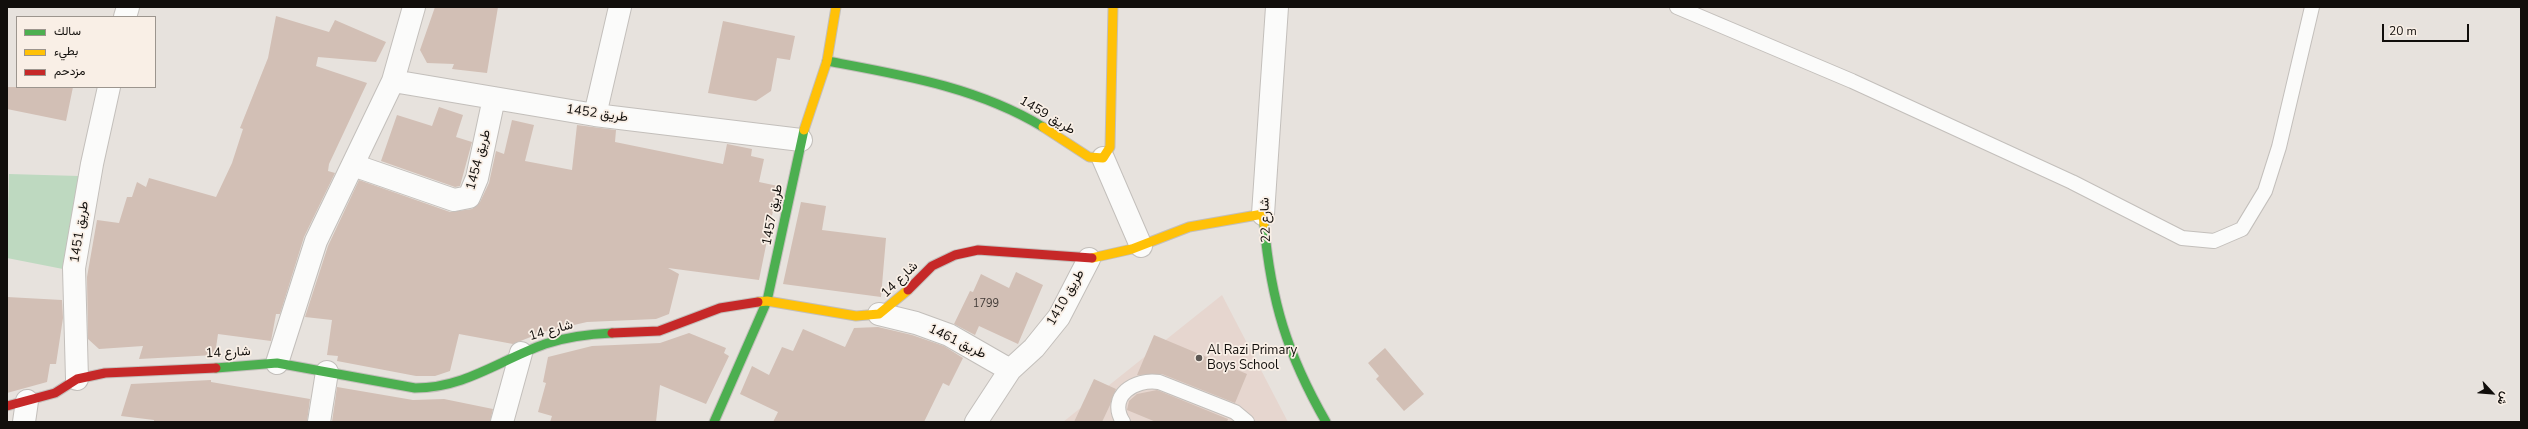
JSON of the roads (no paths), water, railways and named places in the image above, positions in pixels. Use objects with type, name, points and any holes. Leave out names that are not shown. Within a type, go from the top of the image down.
[{"type":"street","points":[[277,363],[316,241],[393,81],[414,7]]},
{"type":"street","points":[[595,115],[620,7]]},
{"type":"street","name":"طريق 1457","points":[[714,422],[767,301],[801,140],[827,61],[836,7]]},
{"type":"street","points":[[1113,7],[1110,147],[1103,158],[1141,246]]},
{"type":"street","name":"شارع 22","points":[[1277,7],[1263,214],[1270,282],[1279,320],[1295,364],[1326,422]]},
{"type":"street","name":"طريق 1459","points":[[827,61],[894,74],[962,90],[1002,105],[1089,157],[1103,158]]},
{"type":"street","name":"طريق 1452","points":[[393,81],[595,115],[801,140]]},
{"type":"street","name":"طريق 1451","points":[[77,379],[74,268],[92,164],[109,88]]},
{"type":"street","name":"طريق 1454","points":[[353,165],[454,200],[469,196],[477,178],[494,98]]},
{"type":"street","name":"طريق 1410","points":[[976,422],[1010,370],[1034,348],[1059,317],[1089,259],[1112,255],[1141,246],[1189,227],[1263,214]]},
{"type":"street","name":"شارع 14","points":[[17,403],[55,394],[77,379],[106,372],[232,367],[277,363],[415,388],[437,388],[461,382],[546,344],[590,334],[659,331],[676,326],[699,314],[720,308],[767,301],[856,316],[879,314],[895,303],[932,266],[955,255],[978,250],[1002,250],[1089,259]]},
{"type":"street","name":"طريق 1461","points":[[879,314],[916,323],[949,335],[1010,370]]},
{"type":"street","points":[[502,422],[521,354]]},
{"type":"street","points":[[319,422],[327,372]]},
{"type":"street","points":[[17,403],[24,422]]},
{"type":"lane","points":[[1677,7],[1852,81],[2072,182],[2182,238],[2214,241],[2242,229],[2265,191],[2279,147],[2312,7]]},
{"type":"lane","points":[[1123,422],[1118,407],[1121,399],[1127,389],[1137,383],[1148,380],[1159,382],[1234,412],[1247,422]]},
{"type":"place","name":"Al Razi Primary Boys School","points":[[1199,358]]}]
